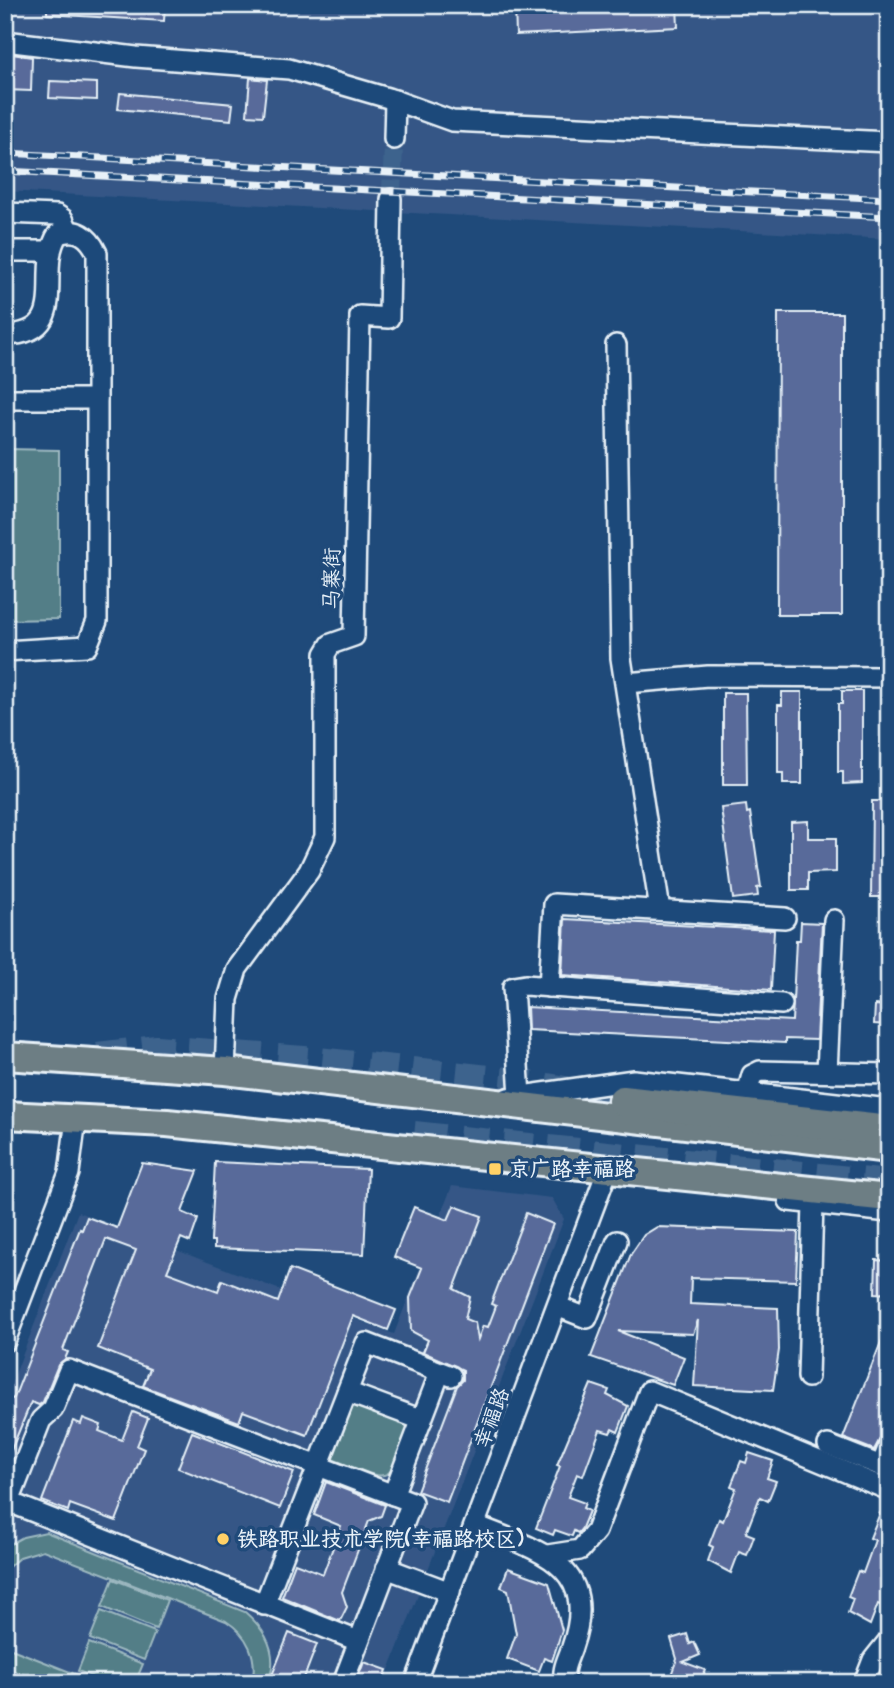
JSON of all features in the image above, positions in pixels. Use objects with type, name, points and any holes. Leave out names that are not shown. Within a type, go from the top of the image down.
[{"type":"highway","points":[[623,1101],[889,1131]]},
{"type":"main road","points":[[5,1056],[225,1071],[889,1149]]},
{"type":"main road","points":[[5,1115],[167,1123],[889,1198]]},
{"type":"street","points":[[5,41],[136,57],[289,69],[317,75],[452,121],[889,142]]},
{"type":"street","points":[[394,139],[395,100]]},
{"type":"street","name":"马寨街","points":[[225,1071],[228,999],[237,969],[309,871],[325,837],[326,654],[331,644],[354,636],[360,316],[389,318],[391,199]]},
{"type":"street","points":[[5,213],[57,215],[63,219],[68,230]]},
{"type":"street","points":[[5,335],[22,335],[37,328],[46,315],[50,291],[50,251],[58,234],[68,230],[83,234],[91,240],[97,253],[97,621],[87,646],[5,651]]},
{"type":"street","points":[[5,251],[50,251]]},
{"type":"street","points":[[616,345],[621,658],[660,910]]},
{"type":"street","points":[[5,399],[97,398]]},
{"type":"street","points":[[626,683],[708,676],[889,677]]},
{"type":"street","points":[[549,987],[554,904],[785,918]]},
{"type":"street","points":[[827,1072],[834,920]]},
{"type":"street","points":[[520,1096],[513,987],[525,985],[782,1004]]},
{"type":"street","points":[[747,1093],[752,1075],[760,1071],[889,1074]]},
{"type":"street","points":[[485,1102],[634,1080],[889,1109]]},
{"type":"street","points":[[5,1341],[69,1173],[76,1119]]},
{"type":"street","name":"幸福路","points":[[415,1683],[559,1307],[608,1169]]},
{"type":"street","points":[[789,1201],[889,1212]]},
{"type":"street","points":[[808,1377],[813,1203]]},
{"type":"street","points":[[559,1307],[587,1318],[617,1241]]},
{"type":"street","points":[[264,1605],[366,1343],[446,1373],[422,1420],[393,1495]]},
{"type":"street","points":[[342,1683],[359,1641],[412,1502],[69,1370],[53,1409],[41,1420],[9,1502],[359,1641]]},
{"type":"street","points":[[548,1555],[580,1550],[596,1531],[649,1391],[889,1490]]},
{"type":"street","points":[[347,1392],[422,1420]]},
{"type":"street","points":[[828,1445],[885,1467],[889,1446]]},
{"type":"street","points":[[475,1525],[548,1555],[567,1575],[580,1606],[580,1623],[563,1673],[565,1683]]},
{"type":"street","points":[[386,1568],[450,1592]]},
{"type":"street","points":[[864,1683],[873,1660],[889,1640]]},
{"type":"shaded area","points":[[5,5],[889,5],[889,239],[5,191]]},
{"type":"shaded area","name":"铁路职业技术学院(幸福路校区)","points":[[452,1186],[552,1198],[564,1219],[384,1683],[20,1683],[5,1677],[5,1400],[78,1212],[394,1334]]},
{"type":"green space","points":[[5,449],[59,450],[59,619],[5,620]]},
{"type":"green space","points":[[353,1404],[411,1427],[397,1461],[385,1475],[366,1472],[332,1459]]},
{"type":"green space","points":[[46,1532],[245,1612],[265,1635],[269,1644],[272,1663],[268,1683],[252,1683],[254,1664],[249,1648],[240,1633],[226,1621],[43,1550],[20,1557],[5,1570],[5,1547],[23,1537]]},
{"type":"green space","points":[[113,1579],[167,1600],[156,1629],[102,1607]]},
{"type":"green space","points":[[101,1611],[155,1632],[144,1660],[90,1639]]},
{"type":"green space","points":[[89,1643],[143,1664],[135,1683],[108,1683],[78,1671]]},
{"type":"green space","points":[[5,1645],[98,1683],[44,1683],[5,1667]]},
{"type":"building","points":[[47,5],[165,5],[164,21],[47,14]]},
{"type":"building","points":[[515,5],[677,5],[678,27],[516,35]]},
{"type":"building","points":[[5,53],[32,57],[31,91],[5,90]]},
{"type":"building","points":[[250,78],[267,80],[263,116],[247,115]]},
{"type":"building","points":[[50,81],[97,83],[97,100],[49,98]]},
{"type":"building","points":[[120,93],[233,104],[231,120],[118,109]]},
{"type":"building","points":[[778,313],[842,313],[842,615],[777,615]]},
{"type":"building","points":[[842,691],[862,691],[862,783],[843,784],[843,772],[838,772],[838,704],[842,704]]},
{"type":"building","points":[[782,692],[802,692],[802,784],[783,784],[783,773],[778,773],[778,705],[782,705]]},
{"type":"building","points":[[723,693],[746,693],[747,785],[723,785]]},
{"type":"building","points":[[872,801],[889,801],[889,897],[871,897]]},
{"type":"building","points":[[746,805],[747,813],[750,812],[761,887],[757,888],[758,896],[733,899],[721,808]]},
{"type":"building","points":[[808,821],[808,838],[836,838],[836,872],[808,873],[808,890],[791,890],[791,822]]},
{"type":"building","points":[[565,919],[774,930],[771,990],[562,975]]},
{"type":"building","points":[[801,922],[822,923],[816,1040],[785,1039],[785,1043],[528,1030],[527,1007],[792,1021],[796,940],[800,940]]},
{"type":"building","points":[[875,1005],[889,1006],[889,1025],[874,1024]]},
{"type":"building","points":[[215,1162],[368,1169],[364,1254],[214,1248],[214,1241],[211,1241]]},
{"type":"building","points":[[142,1163],[198,1171],[182,1212],[198,1219],[190,1242],[181,1238],[167,1272],[218,1291],[222,1280],[278,1302],[290,1269],[396,1310],[388,1330],[353,1316],[307,1435],[243,1411],[239,1422],[143,1386],[150,1369],[98,1348],[136,1250],[106,1239],[63,1350],[68,1352],[65,1359],[58,1365],[43,1402],[39,1405],[31,1402],[5,1465],[5,1409],[9,1400],[14,1398],[80,1229],[82,1230],[87,1217],[117,1228]]},
{"type":"building","points":[[454,1206],[482,1216],[454,1289],[470,1297],[465,1319],[475,1323],[478,1339],[483,1326],[488,1327],[496,1306],[491,1304],[526,1213],[553,1224],[447,1502],[417,1491],[457,1386],[463,1380],[463,1370],[423,1352],[428,1340],[411,1331],[410,1298],[422,1268],[394,1257],[414,1207],[448,1220]]},
{"type":"building","points":[[657,1227],[798,1232],[796,1281],[691,1278],[690,1304],[778,1308],[779,1350],[773,1390],[694,1386],[698,1320],[693,1334],[618,1331],[684,1357],[673,1385],[591,1357],[631,1254],[644,1235]]},
{"type":"building","points":[[876,1260],[889,1261],[889,1294],[875,1293]]},
{"type":"building","points":[[889,1322],[889,1433],[881,1437],[874,1450],[843,1438]]},
{"type":"building","points":[[591,1384],[609,1390],[607,1395],[628,1406],[618,1432],[612,1429],[610,1433],[600,1430],[583,1476],[577,1474],[568,1497],[585,1503],[583,1508],[589,1511],[582,1528],[578,1533],[574,1531],[572,1536],[555,1530],[553,1535],[536,1528],[560,1466],[557,1465]]},
{"type":"building","points":[[133,1412],[148,1418],[137,1446],[144,1449],[116,1521],[70,1504],[68,1511],[42,1501],[73,1421],[81,1424],[83,1418],[101,1425],[99,1431],[122,1440]]},
{"type":"building","points":[[192,1432],[294,1472],[280,1508],[178,1468]]},
{"type":"building","points":[[749,1453],[773,1461],[767,1478],[776,1481],[768,1501],[760,1497],[746,1533],[754,1536],[747,1555],[739,1552],[731,1573],[708,1561],[713,1547],[709,1545],[719,1519],[723,1521],[736,1488],[731,1486],[741,1461],[746,1463]]},
{"type":"building","points":[[326,1482],[385,1505],[381,1516],[369,1521],[342,1592],[347,1607],[340,1621],[282,1597],[295,1563],[323,1574],[341,1526],[314,1515]]},
{"type":"building","points":[[880,1513],[889,1516],[889,1575],[885,1584],[889,1586],[889,1600],[886,1607],[878,1604],[870,1625],[848,1613],[853,1599],[848,1597],[858,1571],[863,1573],[875,1540],[870,1538]]},
{"type":"building","points":[[508,1568],[549,1583],[562,1630],[552,1661],[544,1658],[539,1671],[507,1659],[516,1634],[508,1590],[501,1587]]},
{"type":"building","points":[[289,1633],[317,1644],[302,1683],[269,1683]]},
{"type":"building","points":[[687,1634],[690,1644],[694,1642],[700,1655],[683,1662],[705,1670],[700,1683],[668,1683],[677,1659],[671,1639]]},
{"type":"building","points":[[364,1662],[387,1670],[382,1683],[356,1683]]},
{"type":"tunnel","points":[[391,199],[394,139]]},
{"type":"tunnel","points":[[98,1057],[157,1050],[318,1062],[518,1083],[623,1101]]},
{"type":"tunnel","points":[[414,1136],[889,1185]]},
{"type":"railway","points":[[5,153],[889,199]]},
{"type":"railway","points":[[5,171],[889,217]]},
{"type":"place","name":"京广路幸福路","points":[[495,1169]]},
{"type":"place","name":"铁路职业技术学院(幸福路校区)","points":[[223,1539]]}]
